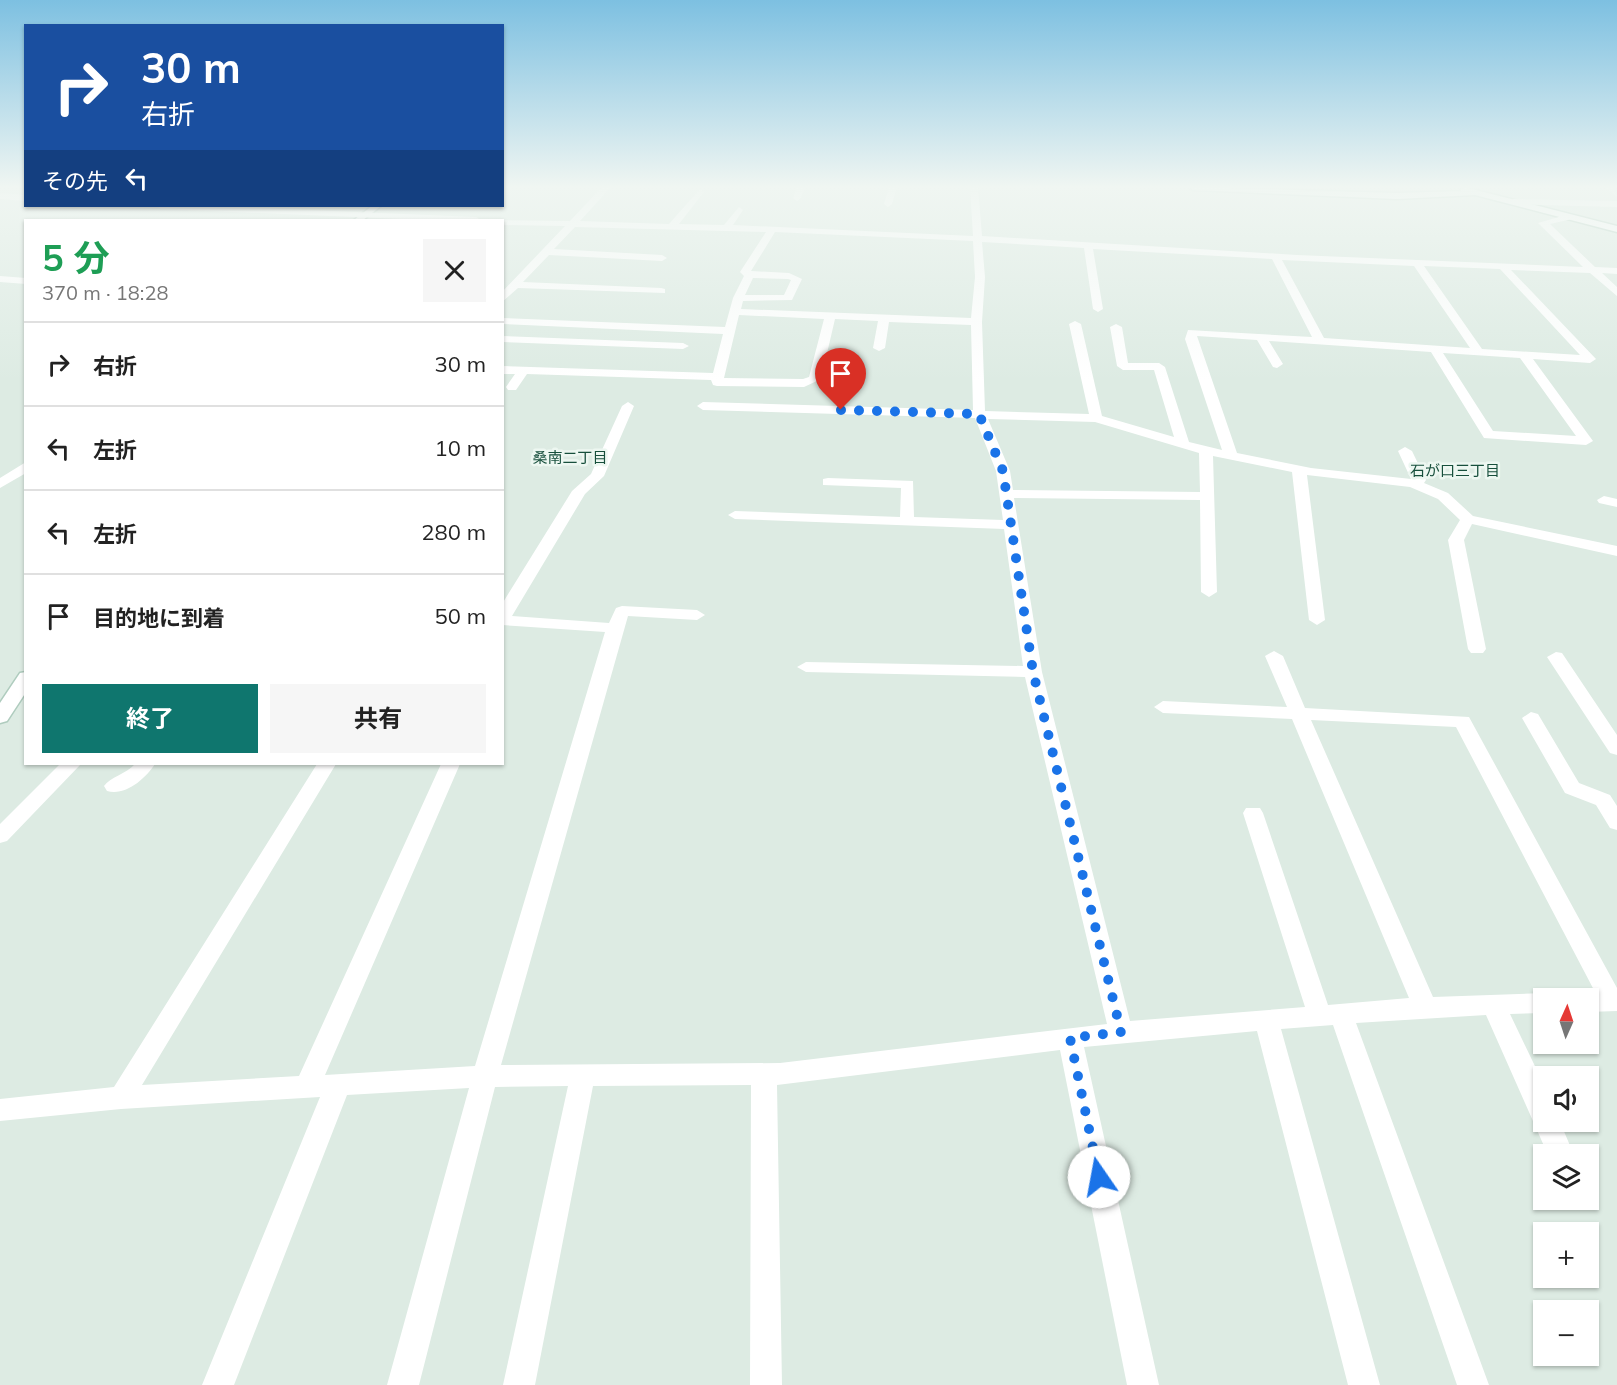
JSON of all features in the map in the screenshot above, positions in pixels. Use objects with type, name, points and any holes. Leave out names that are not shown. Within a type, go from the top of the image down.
[{"type":"street","points":[[504,297],[546,252],[662,258]]},
{"type":"street","points":[[738,298],[788,298],[797,279],[750,275],[745,272],[756,252]]},
{"type":"street","points":[[979,252],[980,277],[976,322],[979,414],[1003,471],[1033,672],[1121,1032]]},
{"type":"street","points":[[1089,252],[1098,309]]},
{"type":"street","points":[[1193,252],[1617,271]]},
{"type":"street","points":[[1572,252],[1617,293]]},
{"type":"street","points":[[1275,256],[1319,339]]},
{"type":"street","points":[[1417,262],[1479,352]]},
{"type":"street","points":[[1231,456],[1191,339],[1192,332],[1590,359],[1502,266]]},
{"type":"street","points":[[750,275],[738,298],[717,382],[804,383],[815,379],[830,317]]},
{"type":"street","points":[[0,279],[24,280]]},
{"type":"street","points":[[515,285],[661,291]]},
{"type":"street","points":[[736,312],[976,322]]},
{"type":"street","points":[[879,348],[884,319]]},
{"type":"street","points":[[504,321],[730,331]]},
{"type":"street","points":[[1075,324],[1096,418]]},
{"type":"street","points":[[1116,327],[1124,366],[1159,367],[1183,446]]},
{"type":"street","points":[[1260,336],[1277,364]]},
{"type":"street","points":[[504,339],[683,346]]},
{"type":"street","points":[[1435,350],[1489,435],[1586,441],[1524,355]]},
{"type":"street","points":[[504,370],[718,377]]},
{"type":"street","points":[[512,387],[523,371]]},
{"type":"street","points":[[588,387],[595,374]]},
{"type":"street","points":[[664,390],[670,376]]},
{"type":"street","points":[[504,616],[579,491],[597,476],[628,406]]},
{"type":"street","points":[[703,406],[1096,418],[1183,446],[1206,451],[1299,470],[1413,483],[1443,495],[1468,519],[1617,551]]},
{"type":"street","points":[[1206,451],[1209,592]]},
{"type":"street","points":[[1405,451],[1419,480],[1413,483]]},
{"type":"street","points":[[0,484],[24,467]]},
{"type":"street","points":[[1299,470],[1317,620]]},
{"type":"street","points":[[828,482],[908,484],[907,522]]},
{"type":"street","points":[[1006,494],[1207,496]]},
{"type":"street","points":[[735,515],[1010,525]]},
{"type":"street","points":[[1468,519],[1456,540],[1477,649]]},
{"type":"street","points":[[404,1385],[485,1076],[615,628],[622,611],[697,615]]},
{"type":"street","points":[[504,619],[615,628]]},
{"type":"street","points":[[1274,656],[1425,1007]]},
{"type":"street","points":[[1556,657],[1617,749]]},
{"type":"street","points":[[806,667],[1033,672]]},
{"type":"street","points":[[0,717],[24,680]]},
{"type":"street","points":[[1163,707],[1462,721],[1606,1001]]},
{"type":"street","points":[[1531,717],[1572,788],[1610,800],[1617,823]]},
{"type":"street","points":[[0,836],[70,765]]},
{"type":"street","points":[[114,786],[133,778],[144,765]]},
{"type":"street","points":[[121,1098],[325,765]]},
{"type":"street","points":[[307,1087],[450,765]]},
{"type":"street","points":[[1253,813],[1473,1385]]},
{"type":"street","points":[[0,1110],[121,1098],[485,1076],[764,1074],[1121,1032],[1425,1007],[1533,1003]]},
{"type":"street","points":[[1494,1005],[1533,1090]]},
{"type":"street","points":[[1266,1020],[1364,1385]]},
{"type":"street","points":[[1070,1038],[1143,1385]]},
{"type":"street","points":[[764,1074],[766,1385]]},
{"type":"street","points":[[519,1385],[583,1075]]},
{"type":"street","points":[[218,1385],[338,1085]]},
{"type":"district","name":"桑南二丁目","points":[[570,457]]},
{"type":"district","name":"石が口三丁目","points":[[1455,470]]},
{"type":"route","points":[[841,410],[979,414],[1003,471],[1033,672],[1121,1032],[1070,1038],[1099,1177]]}]
